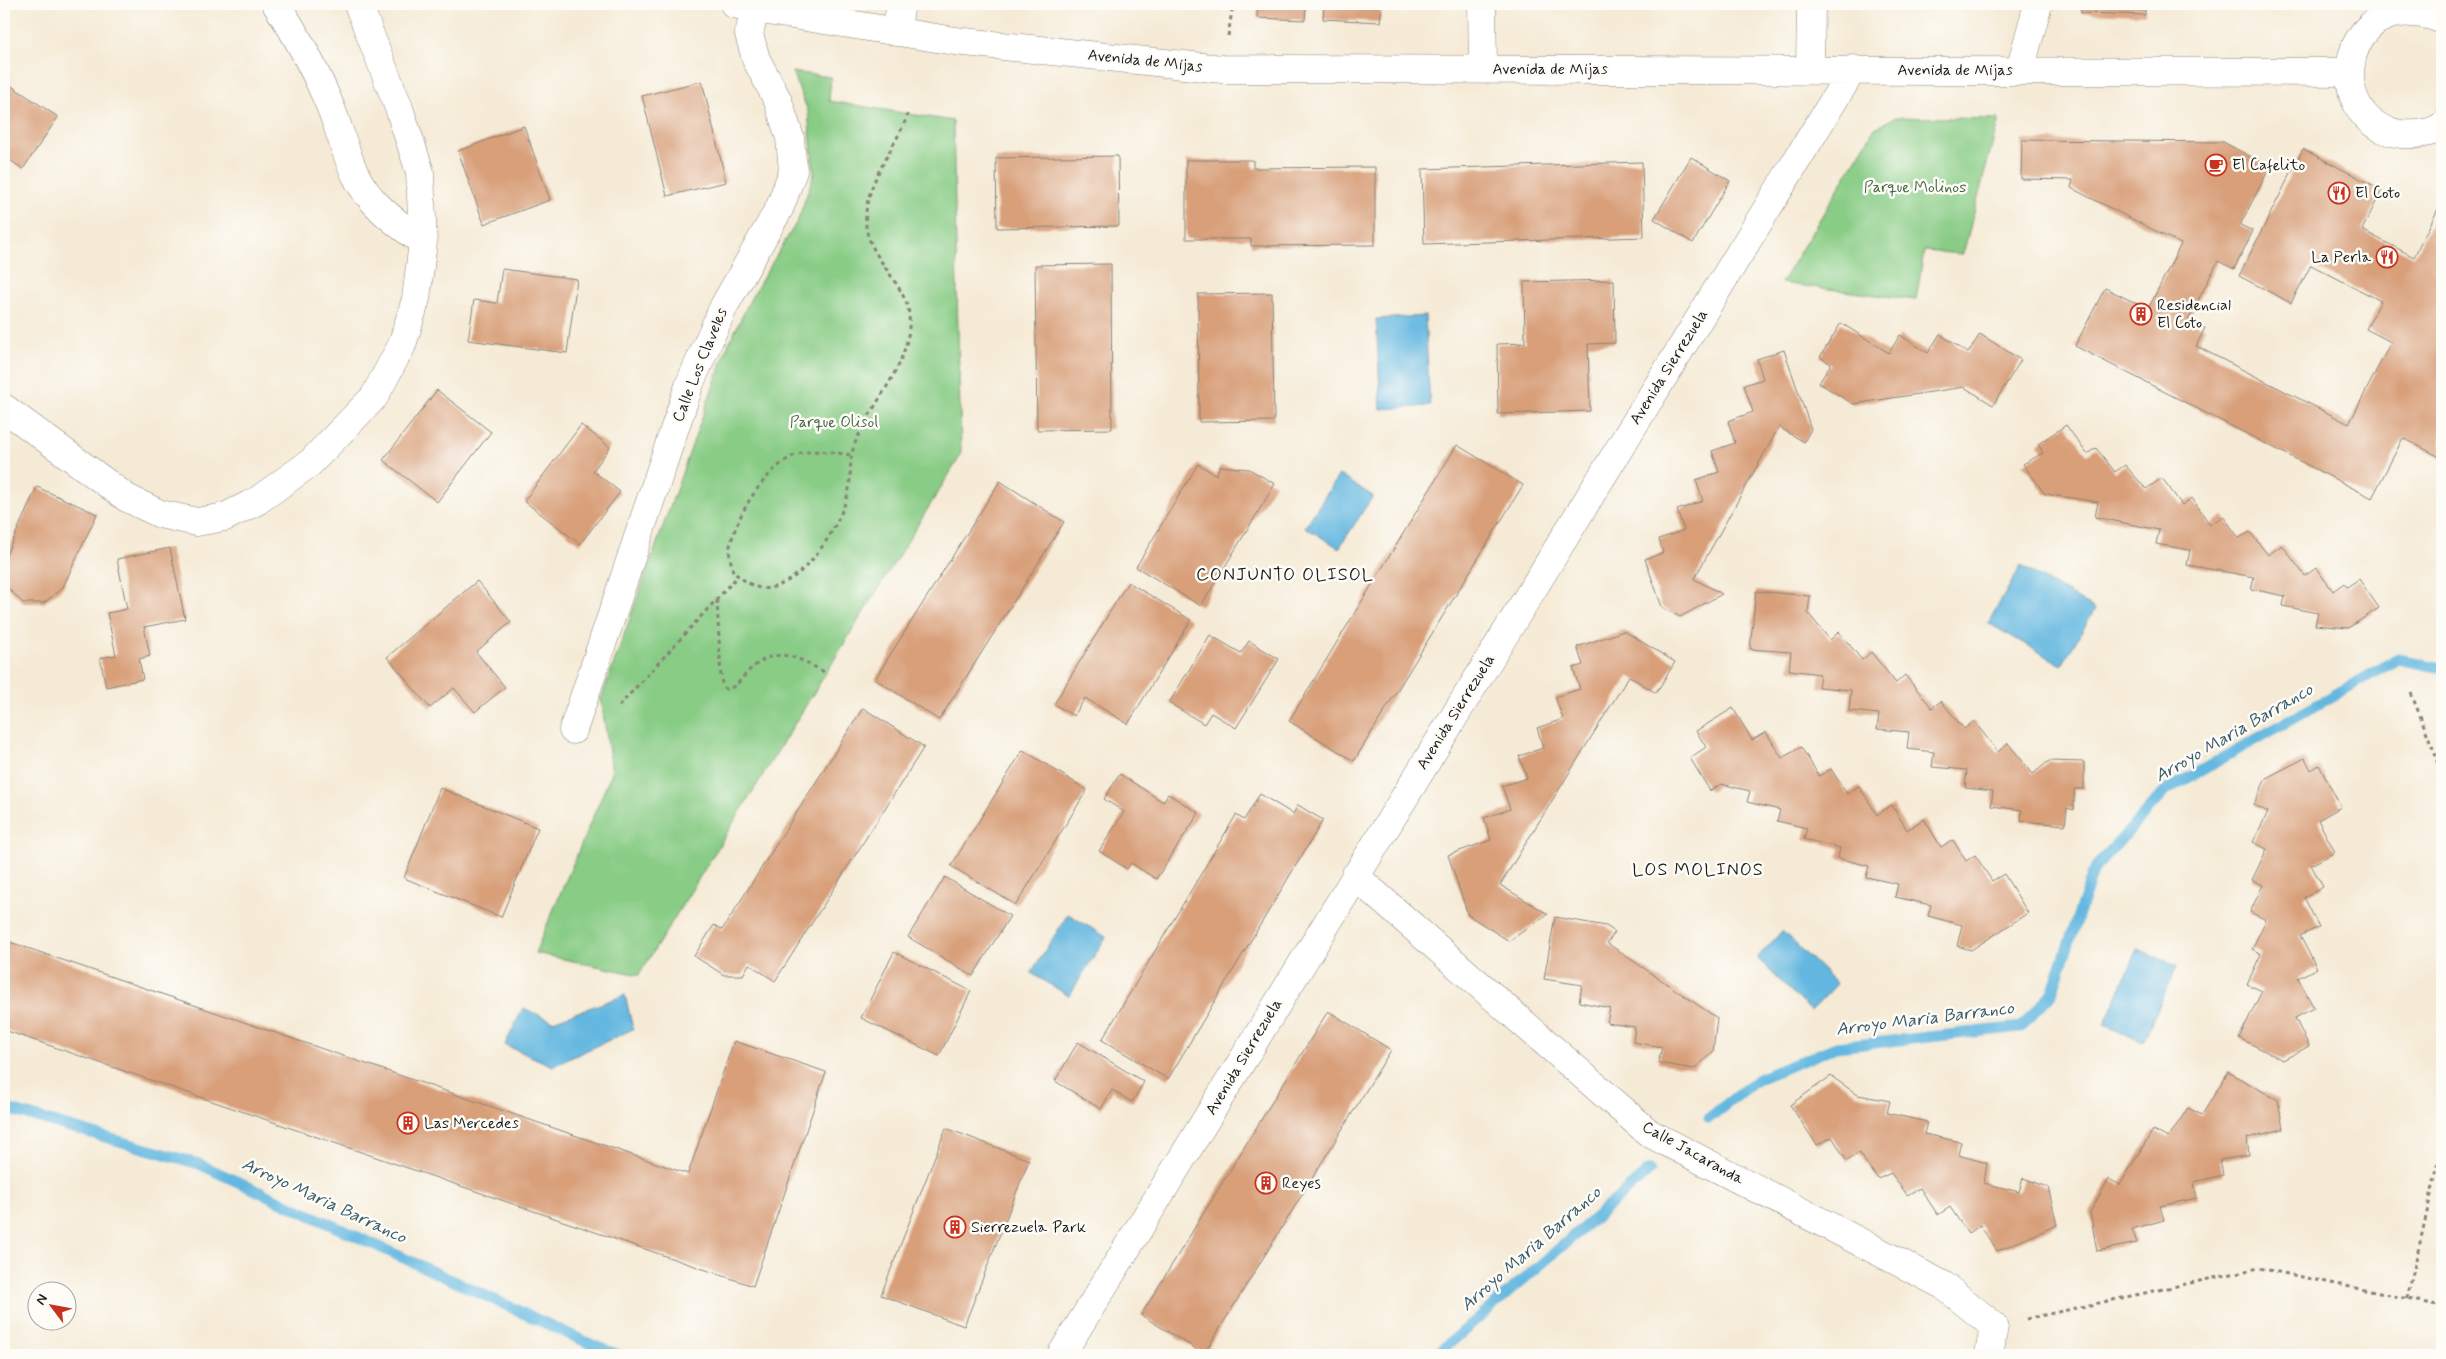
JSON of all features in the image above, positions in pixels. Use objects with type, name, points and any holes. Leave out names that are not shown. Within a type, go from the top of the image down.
[{"type":"street","points":[[276,4],[302,44],[329,103],[355,173],[372,199],[393,221],[423,242]]},
{"type":"street","points":[[4,408],[127,498],[160,514],[197,522],[225,517],[257,501],[310,463],[374,396],[402,345],[416,299],[423,242],[420,172],[400,108],[358,4]]},
{"type":"street","points":[[896,32],[901,4]]},
{"type":"street","points":[[1482,4],[1483,69]]},
{"type":"street","points":[[1810,69],[1812,4]]},
{"type":"street","points":[[2020,70],[2038,4]]},
{"type":"street","name":"Avenida de Mijas","points":[[748,6],[955,41],[1222,69],[1853,69],[2252,74],[2348,72]]},
{"type":"street","name":"Calle Los Claveles","points":[[573,730],[690,383],[724,306],[780,207],[793,171],[790,138],[778,101],[756,59],[749,34],[748,6]]},
{"type":"street","points":[[2426,12],[2401,12],[2380,19],[2367,29],[2355,46],[2348,72],[2352,94],[2362,113],[2372,122],[2391,132],[2416,135],[2437,130],[2442,126]]},
{"type":"street","name":"Avenida Sierrezuela","points":[[1061,1355],[1853,69]]},
{"type":"street","name":"Calle Jacaranda","points":[[1355,876],[1649,1132],[1943,1285],[1994,1326]]},
{"type":"street","points":[[1989,1355],[1994,1326]]},
{"type":"path","points":[[850,455],[824,451],[794,456],[770,474],[747,503],[729,548],[733,572],[749,585],[769,588],[791,580],[813,560],[838,521],[849,489],[850,455],[865,419],[896,371],[908,340],[909,312],[894,279],[876,254],[866,226],[870,195],[882,164],[900,135],[908,114]]},
{"type":"path","points":[[618,707],[738,576]]},
{"type":"path","points":[[717,600],[721,679],[726,689],[736,686],[762,660],[783,654],[794,656],[826,673]]},
{"type":"path","points":[[2411,693],[2442,771]]},
{"type":"path","points":[[2407,1299],[2442,1147]]},
{"type":"path","points":[[1994,1326],[2259,1268],[2442,1306]]},
{"type":"green space","name":"Parque Olisol","points":[[792,72],[831,77],[829,101],[953,121],[961,455],[639,975],[535,953],[612,772],[601,699],[728,345],[752,296],[798,220],[814,174],[808,111]]},
{"type":"green space","name":"Parque Molinos","points":[[1895,117],[1999,119],[1963,254],[1924,251],[1916,300],[1781,283],[1875,128]]},
{"type":"water","points":[[1425,316],[1430,406],[1381,409],[1376,319]]},
{"type":"water","points":[[1339,475],[1373,496],[1339,548],[1305,527]]},
{"type":"water","points":[[2021,566],[2095,609],[2062,665],[1988,623]]},
{"type":"water","points":[[1068,914],[1106,937],[1069,996],[1031,973]]},
{"type":"water","points":[[1782,931],[1837,984],[1811,1011],[1757,958]]},
{"type":"water","points":[[2138,949],[2177,966],[2143,1042],[2104,1025]]},
{"type":"water","points":[[625,995],[633,1029],[553,1066],[505,1045],[523,1008],[553,1021]]},
{"type":"building","points":[[1258,4],[1306,4],[1305,20],[1257,18]]},
{"type":"building","points":[[1324,4],[1382,4],[1380,22],[1323,19]]},
{"type":"building","points":[[2081,4],[2145,4],[2145,15],[2081,13]]},
{"type":"building","points":[[4,81],[58,117],[23,169],[4,156]]},
{"type":"building","points":[[702,81],[726,182],[667,196],[642,96]]},
{"type":"building","points":[[524,126],[550,200],[484,224],[458,151]]},
{"type":"building","name":"Residencial El Coto","points":[[2022,140],[2223,142],[2270,167],[2240,225],[2253,231],[2234,269],[2218,261],[2188,320],[2205,328],[2196,346],[2349,424],[2391,342],[2366,329],[2381,301],[2311,265],[2291,303],[2239,276],[2303,149],[2382,190],[2362,230],[2414,257],[2442,201],[2442,458],[2403,438],[2372,498],[2075,346],[2105,288],[2148,309],[2181,244],[2071,188],[2073,180],[2021,179]]},
{"type":"building","points":[[1118,156],[1119,226],[997,228],[996,158]]},
{"type":"building","points":[[1691,157],[1730,181],[1693,243],[1654,219]]},
{"type":"building","points":[[1186,160],[1253,160],[1253,168],[1375,167],[1375,245],[1251,246],[1251,239],[1186,239]]},
{"type":"building","points":[[1642,162],[1644,237],[1424,244],[1422,169]]},
{"type":"building","points":[[1111,264],[1112,429],[1037,430],[1035,265]]},
{"type":"building","points":[[502,269],[577,279],[567,353],[468,340],[474,300],[497,303]]},
{"type":"building","points":[[1614,280],[1615,343],[1588,344],[1590,411],[1498,414],[1497,344],[1525,343],[1524,282]]},
{"type":"building","points":[[1272,293],[1274,421],[1199,422],[1198,294]]},
{"type":"building","points":[[1841,323],[1889,353],[1900,335],[1928,353],[1940,334],[1968,353],[1980,334],[2021,360],[1993,405],[1964,387],[1853,404],[1819,383],[1831,364],[1820,357]]},
{"type":"building","points":[[1784,350],[1811,429],[1804,442],[1779,427],[1694,579],[1722,594],[1680,617],[1662,607],[1645,559],[1663,553],[1659,539],[1684,530],[1677,510],[1703,501],[1696,480],[1719,472],[1712,451],[1735,443],[1728,421],[1753,412],[1744,385],[1763,379],[1757,359]]},
{"type":"building","points":[[437,390],[491,432],[437,502],[383,460]]},
{"type":"building","points":[[581,425],[610,447],[593,471],[620,492],[580,544],[524,501]]},
{"type":"building","points":[[2066,425],[2087,454],[2096,448],[2115,472],[2125,465],[2146,489],[2162,478],[2182,505],[2192,498],[2210,525],[2223,516],[2239,538],[2250,532],[2268,555],[2282,545],[2305,576],[2316,568],[2333,591],[2344,583],[2347,587],[2359,579],[2379,608],[2348,628],[2315,625],[2318,613],[2283,606],[2285,596],[2251,589],[2254,577],[2187,565],[2190,550],[2156,544],[2159,530],[2095,517],[2098,502],[2045,494],[2023,464],[2043,453],[2038,444]]},
{"type":"building","points":[[1457,445],[1523,485],[1354,761],[1289,721]]},
{"type":"building","points":[[1198,464],[1216,475],[1220,466],[1249,469],[1275,484],[1201,606],[1136,567]]},
{"type":"building","points":[[1000,481],[1064,522],[939,720],[875,679]]},
{"type":"building","points":[[37,487],[97,514],[63,587],[44,603],[23,603],[4,584],[4,560]]},
{"type":"building","points":[[170,548],[185,619],[144,627],[150,656],[139,659],[143,679],[106,687],[100,658],[116,655],[107,613],[127,609],[117,559]]},
{"type":"building","points":[[477,581],[511,622],[476,652],[505,687],[475,712],[454,688],[430,708],[387,657]]},
{"type":"building","points":[[1128,582],[1191,620],[1128,724],[1085,698],[1074,716],[1054,704]]},
{"type":"building","points":[[1756,591],[1810,596],[1808,613],[1830,640],[1839,632],[1862,660],[1871,652],[1896,683],[1905,675],[1932,708],[1941,701],[1964,729],[1974,721],[1998,752],[2008,743],[2033,774],[2049,761],[2084,762],[2084,789],[2074,789],[2074,810],[2067,808],[2065,825],[2021,821],[2022,810],[1991,806],[1993,791],[1965,788],[1967,770],[1932,767],[1934,752],[1907,749],[1909,732],[1877,729],[1879,714],[1849,711],[1851,690],[1818,687],[1820,674],[1789,670],[1791,652],[1750,649]]},
{"type":"building","points":[[1624,631],[1675,662],[1656,693],[1629,676],[1500,885],[1548,914],[1509,941],[1468,915],[1448,855],[1491,840],[1484,818],[1510,809],[1502,786],[1527,778],[1519,756],[1543,748],[1537,728],[1563,719],[1555,697],[1580,689],[1573,668],[1583,665],[1577,647]]},
{"type":"building","points":[[1210,635],[1241,653],[1249,641],[1279,659],[1236,728],[1211,713],[1204,724],[1169,703]]},
{"type":"building","points":[[863,708],[924,747],[775,981],[749,964],[743,975],[724,975],[694,956],[714,925],[722,930]]},
{"type":"building","points":[[1733,708],[1752,740],[1766,732],[1782,758],[1801,747],[1819,776],[1831,769],[1847,794],[1859,786],[1877,815],[1892,805],[1907,830],[1924,819],[1941,847],[1953,840],[1966,861],[1975,855],[1992,881],[2004,874],[2028,913],[1971,950],[1957,946],[1962,925],[1928,916],[1931,905],[1895,897],[1898,884],[1866,877],[1869,866],[1838,858],[1840,848],[1804,839],[1807,828],[1777,821],[1780,810],[1747,802],[1750,791],[1721,784],[1710,791],[1690,758],[1706,747],[1696,731]]},
{"type":"building","points":[[1023,750],[1087,790],[1016,905],[951,866]]},
{"type":"building","points":[[2305,758],[2311,770],[2319,765],[2341,807],[2318,820],[2335,852],[2311,865],[2323,887],[2304,897],[2319,927],[2300,936],[2317,968],[2298,978],[2314,1008],[2295,1018],[2309,1046],[2283,1060],[2239,1038],[2262,991],[2247,984],[2261,954],[2252,949],[2266,920],[2250,912],[2263,885],[2252,880],[2267,849],[2253,842],[2268,812],[2254,805],[2266,778]]},
{"type":"building","points":[[1120,774],[1163,802],[1168,794],[1199,813],[1156,879],[1131,863],[1127,869],[1099,851],[1124,812],[1104,799]]},
{"type":"building","points":[[440,788],[538,828],[501,917],[404,878]]},
{"type":"building","points":[[1260,794],[1293,814],[1298,805],[1323,820],[1168,1079],[1102,1040],[1236,815],[1244,820]]},
{"type":"building","points":[[945,877],[1010,916],[973,976],[908,937]]},
{"type":"building","points":[[1555,917],[1606,926],[1615,932],[1607,943],[1717,1018],[1713,1052],[1694,1069],[1658,1063],[1662,1047],[1633,1042],[1635,1027],[1607,1023],[1610,1008],[1579,1002],[1582,985],[1544,979]]},
{"type":"building","name":"Las Mercedes","points":[[4,940],[688,1174],[734,1041],[826,1072],[753,1286],[4,1030]]},
{"type":"building","points":[[894,952],[971,991],[939,1056],[861,1018]]},
{"type":"building","name":"Reyes","points":[[1328,1011],[1391,1050],[1204,1354],[1141,1315]]},
{"type":"building","points":[[1078,1042],[1144,1082],[1132,1102],[1112,1090],[1101,1109],[1055,1081]]},
{"type":"building","points":[[2228,1072],[2278,1100],[2283,1129],[2247,1138],[2249,1155],[2220,1160],[2223,1175],[2194,1182],[2197,1198],[2160,1206],[2164,1220],[2132,1229],[2137,1243],[2097,1251],[2090,1212],[2109,1179],[2120,1185],[2153,1130],[2168,1138],[2188,1108],[2202,1115]]},
{"type":"building","points":[[1831,1076],[1858,1095],[1890,1101],[1887,1113],[1927,1122],[1924,1134],[1961,1142],[1958,1155],[1987,1163],[1984,1183],[2019,1192],[2023,1178],[2048,1187],[2057,1225],[1997,1251],[1980,1225],[1968,1234],[1950,1207],[1938,1215],[1920,1188],[1907,1195],[1891,1173],[1878,1179],[1859,1153],[1847,1161],[1832,1137],[1817,1145],[1790,1105]]},
{"type":"building","name":"Sierrezuela Park","points":[[946,1128],[1029,1160],[964,1326],[881,1295]]},
{"type":"waterway","name":"Arroyo Maria Barranco","points":[[1709,1118],[1758,1079],[1836,1047],[2021,1027],[2052,993],[2094,869],[2165,791],[2398,659],[2442,668]]},
{"type":"waterway","name":"Arroyo Maria Barranco","points":[[4,1108],[199,1164],[595,1346],[619,1355]]},
{"type":"waterway","name":"Arroyo Maria Barranco","points":[[1436,1355],[1650,1170]]},
{"type":"place","name":"El Cafelito","points":[[2216,165]]},
{"type":"place","name":"El Coto","points":[[2339,193]]},
{"type":"place","name":"La Perla","points":[[2387,257]]},
{"type":"place","name":"Residencial El Coto","points":[[2141,314]]},
{"type":"place","name":"Las Mercedes","points":[[408,1123]]},
{"type":"place","name":"Reyes","points":[[1266,1183]]},
{"type":"place","name":"Sierrezuela Park","points":[[955,1227]]},
{"type":"district","name":"CONJUNTO OLISOL","points":[[1285,575]]},
{"type":"district","name":"LOS MOLINOS","points":[[1698,870]]}]
